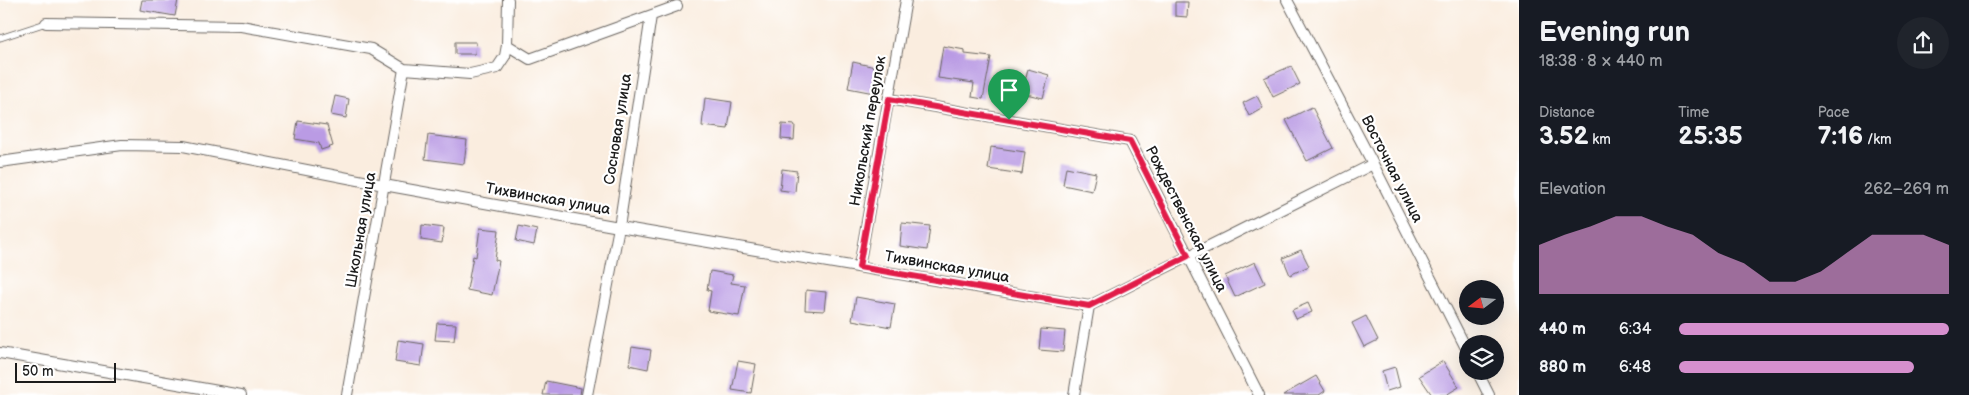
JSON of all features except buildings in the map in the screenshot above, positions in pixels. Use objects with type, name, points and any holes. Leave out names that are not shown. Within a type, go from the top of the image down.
[{"type":"street","points":[[46,23],[241,26],[371,49],[404,69],[470,74],[496,68],[505,56],[508,0]]},
{"type":"street","name":"Никольский переулок","points":[[859,267],[906,0]]},
{"type":"street","name":"Восточная улица","points":[[1287,0],[1459,335]]},
{"type":"street","points":[[507,45],[530,59],[677,6]]},
{"type":"street","name":"Сосновая улица","points":[[587,395],[618,226],[651,16]]},
{"type":"street","name":"Школьная улица","points":[[347,395],[404,69]]},
{"type":"street","name":"Рождественская улица","points":[[889,99],[1130,141],[1259,395]]},
{"type":"street","name":"Тихвинская улица","points":[[0,162],[122,145],[183,146],[384,185],[1089,306]]},
{"type":"street","points":[[1074,395],[1089,306],[1373,164]]},
{"type":"street","points":[[0,353],[241,395]]},
{"type":"street","points":[[1482,380],[1489,395]]},
{"type":"lane","points":[[0,38],[46,23]]},
{"type":"route","points":[[889,99],[1009,120],[1130,141],[1188,256],[1089,306],[859,267],[889,99]]}]
